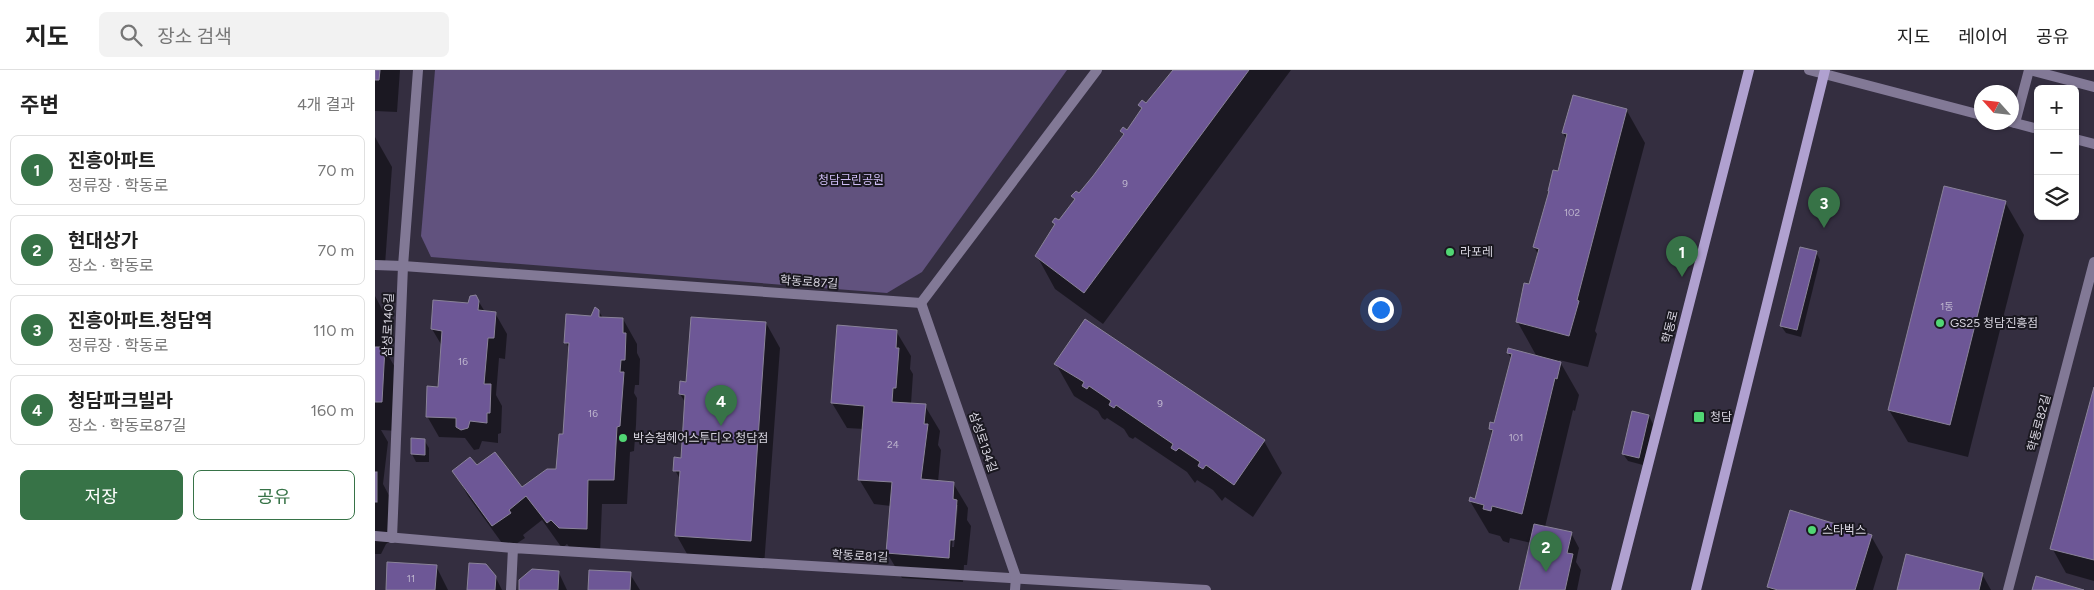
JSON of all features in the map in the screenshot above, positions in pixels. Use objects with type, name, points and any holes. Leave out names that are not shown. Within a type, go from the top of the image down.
[{"type":"main road","name":"학동로","points":[[1616,590],[1749,70]]},
{"type":"main road","points":[[1695,590],[1825,72]]},
{"type":"street","name":"삼성로140길","points":[[392,538],[403,266],[418,70]]},
{"type":"street","points":[[921,303],[1097,70]]},
{"type":"street","points":[[1809,70],[1825,72],[1974,113]]},
{"type":"street","points":[[2019,103],[2029,70],[2094,87]]},
{"type":"street","points":[[2019,124],[2034,128]]},
{"type":"street","points":[[2079,140],[2094,144]]},
{"type":"street","name":"학동로82길","points":[[2008,590],[2094,262]]},
{"type":"street","name":"학동로87길","points":[[375,265],[921,303]]},
{"type":"street","name":"삼성로134길","points":[[921,303],[1016,577],[1015,590]]},
{"type":"street","points":[[375,536],[513,548],[511,590]]},
{"type":"street","name":"학동로81길","points":[[513,548],[1206,590]]},
{"type":"green space","name":"청담근린공원","points":[[435,70],[1067,70],[922,272],[887,293],[431,257],[421,236]]},
{"type":"building","points":[[375,70],[380,70],[379,80],[375,80]]},
{"type":"building","points":[[1173,70],[1249,70],[1084,293],[1035,256],[1055,224],[1052,222],[1055,218],[1059,220],[1075,199],[1071,196],[1076,191],[1079,193],[1093,176],[1124,134],[1120,131],[1123,127],[1127,130],[1142,108],[1138,105],[1142,100],[1146,103]]},
{"type":"building","points":[[1573,95],[1627,109],[1569,336],[1516,322],[1524,283],[1529,284],[1539,249],[1533,247],[1553,170],[1558,171],[1567,134],[1562,133]]},
{"type":"building","points":[[1944,186],[2006,201],[1950,425],[1888,410]]},
{"type":"building","points":[[1800,247],[1817,251],[1797,330],[1780,326]]},
{"type":"building","points":[[476,295],[479,301],[478,310],[496,312],[494,338],[488,338],[484,384],[491,384],[490,413],[487,413],[487,423],[470,421],[468,428],[461,430],[456,427],[456,418],[426,417],[427,386],[438,387],[442,331],[431,329],[433,300],[468,303],[470,296]]},
{"type":"building","points":[[595,307],[599,310],[599,317],[623,318],[623,333],[626,333],[625,360],[621,360],[620,372],[624,372],[620,426],[617,427],[614,480],[588,480],[587,529],[559,528],[551,520],[547,523],[526,496],[509,510],[511,513],[492,526],[452,471],[470,457],[477,465],[495,452],[522,487],[547,469],[556,469],[559,434],[563,434],[569,343],[564,343],[566,314],[591,316]]},
{"type":"building","points":[[691,317],[766,322],[751,541],[675,536],[680,471],[673,471],[674,457],[681,458],[685,395],[679,394],[680,381],[686,382]]},
{"type":"building","points":[[1085,319],[1265,440],[1234,485],[1206,465],[1203,469],[1198,466],[1200,462],[1179,448],[1176,451],[1171,448],[1173,444],[1116,405],[1114,408],[1109,405],[1111,401],[1089,386],[1087,389],[1082,386],[1084,382],[1054,364]]},
{"type":"building","points":[[837,325],[897,330],[896,348],[899,348],[896,388],[893,388],[892,402],[926,404],[924,424],[928,424],[921,479],[954,482],[953,499],[957,500],[954,540],[950,540],[949,558],[886,553],[892,482],[858,480],[864,406],[831,403]]},
{"type":"building","points":[[375,347],[385,347],[382,402],[375,402]]},
{"type":"building","points":[[1508,348],[1561,362],[1557,379],[1555,378],[1522,514],[1492,506],[1491,511],[1483,509],[1484,505],[1469,501],[1470,497],[1475,499],[1493,430],[1489,429],[1490,422],[1494,423],[1512,354],[1507,353]]},
{"type":"building","points":[[2094,387],[2094,560],[2050,549]]},
{"type":"building","points":[[1632,411],[1649,415],[1639,458],[1622,454]]},
{"type":"building","points":[[411,438],[425,439],[425,455],[411,454]]},
{"type":"building","points":[[375,472],[377,472],[377,502],[375,502]]},
{"type":"building","points":[[1790,510],[1872,535],[1855,590],[1778,590],[1767,587]]},
{"type":"building","points":[[1534,524],[1572,532],[1567,553],[1573,554],[1565,590],[1519,590]]},
{"type":"building","points":[[1906,554],[1983,573],[1979,590],[1897,590]]},
{"type":"building","points":[[387,562],[437,565],[435,590],[386,590]]},
{"type":"building","points":[[469,563],[486,564],[496,576],[495,590],[467,590]]},
{"type":"building","points":[[532,569],[559,571],[558,590],[519,590],[519,580]]},
{"type":"building","points":[[589,570],[631,572],[630,590],[588,590]]},
{"type":"building","points":[[2036,576],[2084,590],[2032,590]]},
{"type":"place","name":"진흥아파트.청담역","points":[[1824,228]]},
{"type":"place","name":"라포레","points":[[1450,252]]},
{"type":"place","name":"진흥아파트","points":[[1682,277]]},
{"type":"place","name":"GS25 청담진흥점","points":[[1940,323]]},
{"type":"place","name":"청담","points":[[1699,417]]},
{"type":"place","name":"청담파크빌라","points":[[721,426]]},
{"type":"place","name":"박승철헤어스투디오 청담점","points":[[623,438]]},
{"type":"place","name":"스타벅스","points":[[1812,530]]},
{"type":"place","name":"현대상가","points":[[1546,572]]}]
